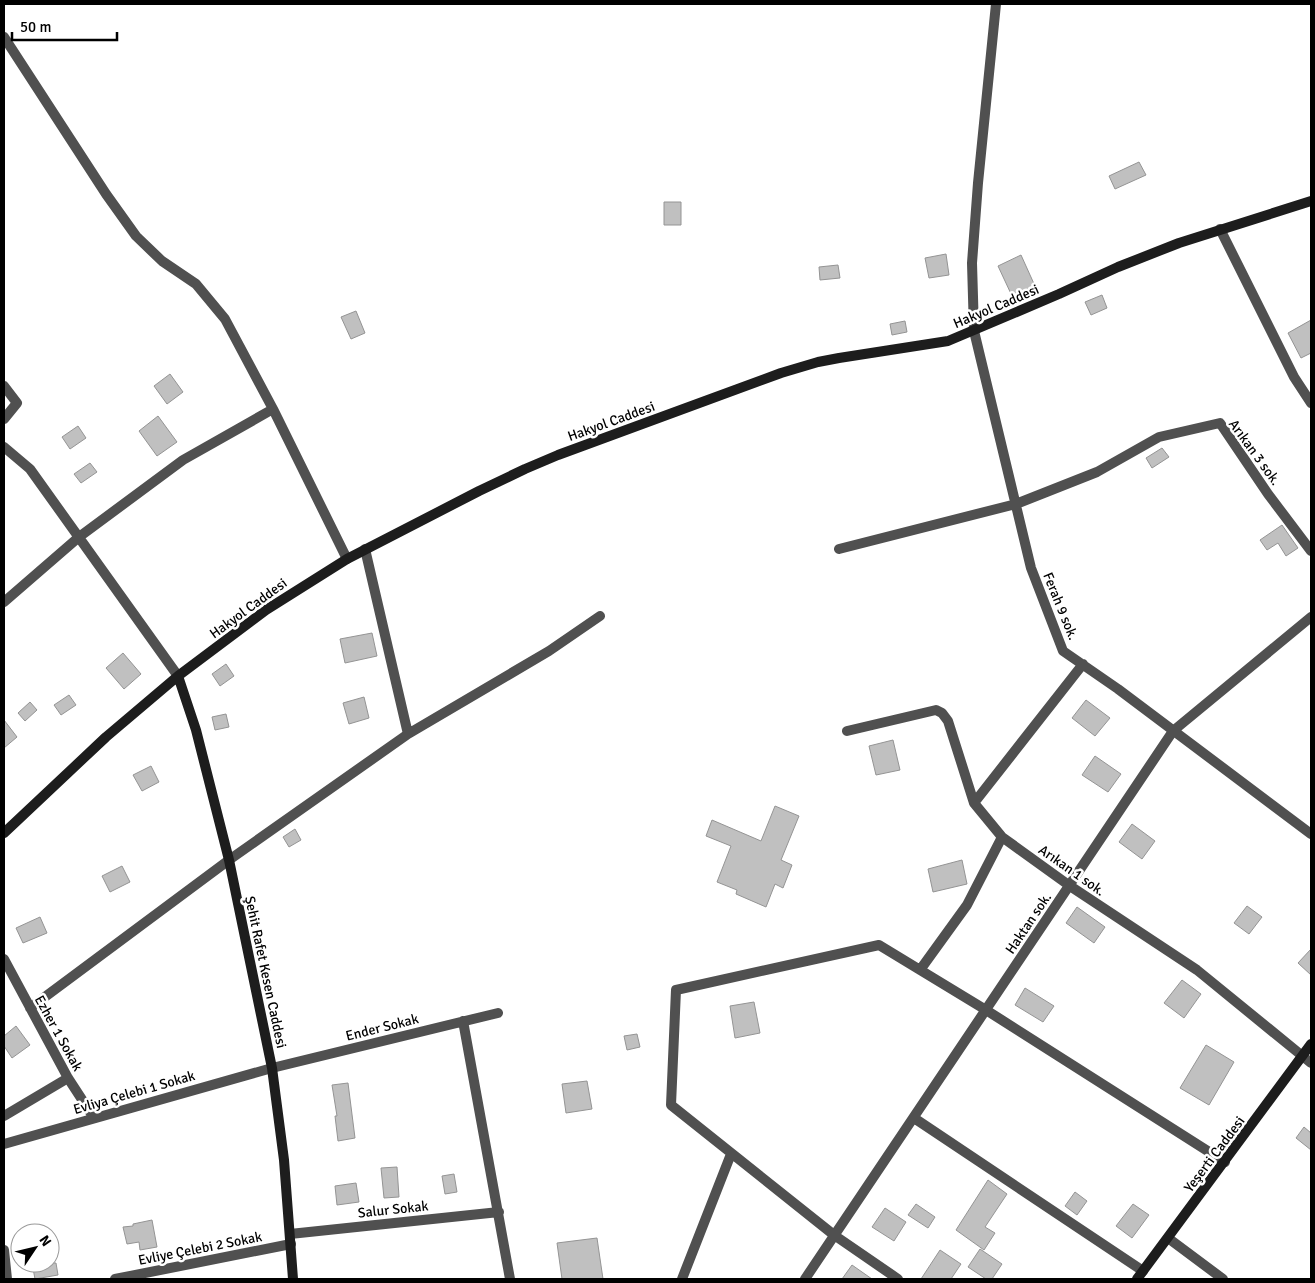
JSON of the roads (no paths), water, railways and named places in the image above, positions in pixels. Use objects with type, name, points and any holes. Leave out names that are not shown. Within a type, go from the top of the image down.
[{"type":"street","name":"Ferah 9 sok.","points":[[996,4],[972,263],[974,331],[1031,568],[1063,651],[1311,834]]},
{"type":"street","points":[[4,36],[106,194],[136,236],[162,261],[196,284],[225,319],[273,409],[347,559]]},
{"type":"street","name":"Hakyol Caddesi","points":[[4,833],[106,737],[178,676],[266,610],[347,559],[479,490],[558,455],[782,373],[818,362],[948,341],[1059,294],[1118,266],[1220,228],[1311,201]]},
{"type":"street","points":[[1220,228],[1294,377],[1311,403]]},
{"type":"street","points":[[4,386],[17,403],[4,419]]},
{"type":"street","points":[[4,602],[79,537],[183,460],[273,409]]},
{"type":"street","name":"Arıkan 3 sok.","points":[[1016,504],[1097,472],[1158,437],[1220,423],[1268,494],[1311,550]]},
{"type":"street","points":[[4,447],[30,469],[178,676]]},
{"type":"street","points":[[839,549],[1016,504]]},
{"type":"street","points":[[365,549],[408,734]]},
{"type":"street","points":[[30,1008],[229,860],[408,734],[549,651],[600,616]]},
{"type":"street","name":"Haktan sok.","points":[[805,1279],[1173,731],[1311,617]]},
{"type":"street","points":[[974,803],[1083,664]]},
{"type":"street","name":"Şehit Rafet Kesen Caddesi","points":[[178,676],[196,730],[229,860],[272,1068],[284,1160],[293,1279]]},
{"type":"street","points":[[847,731],[936,710],[942,713],[948,721],[974,803]]},
{"type":"street","name":"Arıkan 1 sok.","points":[[974,803],[1002,837],[1070,886],[1197,970],[1307,1060]]},
{"type":"street","points":[[920,970],[967,905],[1002,837]]},
{"type":"street","points":[[898,1279],[834,1235],[671,1105],[676,990],[879,945],[986,1010],[1225,1162]]},
{"type":"street","name":"Ezher 1 Sokak","points":[[4,959],[68,1078],[94,1118]]},
{"type":"street","name":"Ender Sokak","points":[[272,1068],[498,1013]]},
{"type":"street","points":[[463,1022],[510,1279]]},
{"type":"street","name":"Yeşerti Caddesi","points":[[1140,1275],[1225,1162],[1307,1060],[1311,1044]]},
{"type":"street","name":"Evliya Çelebi 1 Sokak","points":[[4,1144],[272,1068]]},
{"type":"street","points":[[4,1116],[68,1078]]},
{"type":"street","points":[[914,1118],[1140,1275]]},
{"type":"street","points":[[682,1279],[732,1154]]},
{"type":"street","name":"Salur Sokak","points":[[291,1239],[499,1212]]},
{"type":"street","points":[[1168,1238],[1223,1279]]},
{"type":"street","name":"Evliye Çelebi 2 Sokak","points":[[115,1279],[291,1239]]},
{"type":"street","points":[[4,1250],[7,1279]]}]
